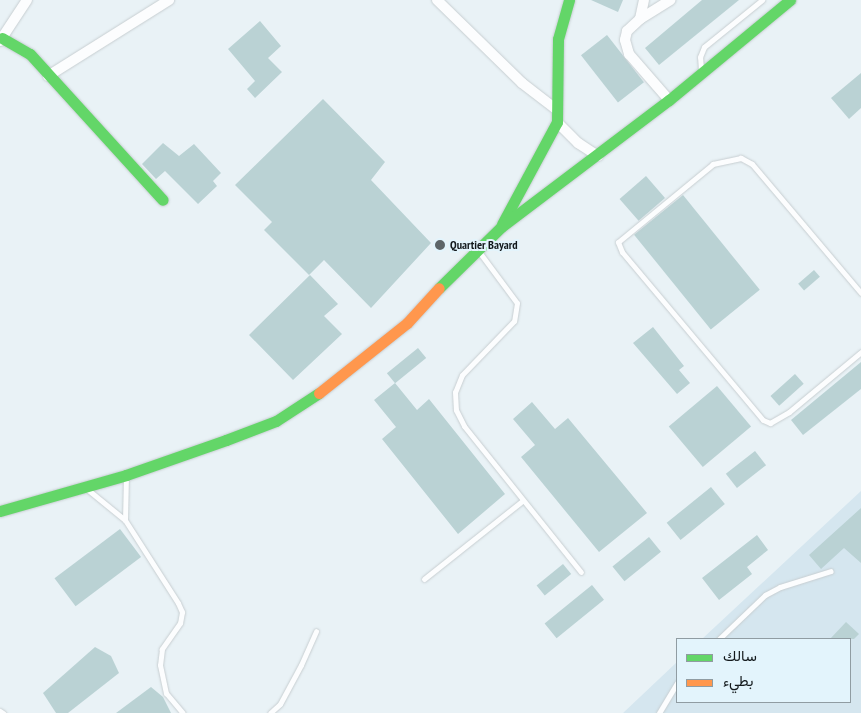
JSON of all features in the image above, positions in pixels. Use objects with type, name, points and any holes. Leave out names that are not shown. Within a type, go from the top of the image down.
[{"type":"main road","points":[[501,227],[557,122],[558,39],[569,0]]},
{"type":"main road","points":[[0,511],[126,474],[276,421],[318,394],[406,323],[476,248],[501,227],[598,156],[702,74],[790,0]]},
{"type":"main road","points":[[1,39],[30,54],[48,76],[163,200]]},
{"type":"street","points":[[1,39],[27,0]]},
{"type":"street","points":[[48,76],[169,0]]},
{"type":"street","points":[[437,0],[522,83],[557,110]]},
{"type":"street","points":[[640,19],[644,0]]},
{"type":"street","points":[[669,100],[627,47],[627,31],[640,19],[671,0]]},
{"type":"street","points":[[557,122],[578,142],[598,156]]},
{"type":"lane","points":[[702,74],[700,57],[704,47],[762,0]]},
{"type":"lane","points":[[861,293],[752,164],[741,158],[713,164],[618,242],[622,252],[763,420],[770,423],[789,412],[861,352]]},
{"type":"lane","points":[[476,248],[517,303],[514,321],[462,375],[455,392],[456,410],[464,426],[522,501],[581,572]]},
{"type":"lane","points":[[126,474],[126,520]]},
{"type":"lane","points":[[85,487],[126,520],[182,612],[180,623],[162,649],[160,666],[166,693],[183,713]]},
{"type":"lane","points":[[424,578],[522,501]]},
{"type":"lane","points":[[721,638],[765,595],[780,587],[831,571]]},
{"type":"lane","points":[[270,713],[280,704],[302,666],[316,631]]},
{"type":"lane","points":[[659,713],[676,685]]},
{"type":"shaded area","points":[[861,491],[861,713],[623,713],[676,663],[676,703],[851,703],[851,638],[703,638]]},
{"type":"building","points":[[591,0],[623,0],[618,12]]},
{"type":"building","points":[[702,0],[739,0],[659,65],[645,48]]},
{"type":"building","points":[[260,21],[281,46],[268,58],[282,72],[255,98],[247,89],[255,81],[228,49]]},
{"type":"building","points":[[607,35],[644,82],[618,103],[581,55]]},
{"type":"building","points":[[861,73],[861,108],[849,119],[831,98]]},
{"type":"building","points":[[323,99],[385,162],[371,180],[431,243],[371,308],[324,260],[309,275],[264,230],[272,222],[235,185]]},
{"type":"building","points":[[163,143],[179,156],[194,144],[221,173],[213,181],[217,186],[198,204],[165,171],[156,179],[142,164]]},
{"type":"building","points":[[646,176],[665,198],[639,221],[620,199]]},
{"type":"building","points":[[683,195],[760,290],[711,329],[634,235]]},
{"type":"building","points":[[814,270],[820,277],[804,291],[798,284]]},
{"type":"building","points":[[310,275],[338,304],[324,316],[342,334],[293,380],[249,335]]},
{"type":"building","points":[[653,327],[684,366],[679,370],[690,383],[677,394],[633,343]]},
{"type":"building","points":[[418,348],[426,358],[395,383],[387,373]]},
{"type":"building","points":[[861,362],[861,389],[803,435],[791,420]]},
{"type":"building","points":[[795,374],[804,384],[779,406],[770,396]]},
{"type":"building","points":[[395,383],[417,410],[429,399],[505,494],[458,534],[382,439],[396,427],[374,400]]},
{"type":"building","points":[[717,386],[751,427],[703,467],[669,426]]},
{"type":"building","points":[[532,402],[555,429],[568,418],[647,513],[599,552],[521,457],[535,445],[513,419]]},
{"type":"building","points":[[755,451],[766,465],[737,488],[726,474]]},
{"type":"building","points":[[711,487],[725,504],[681,540],[667,523]]},
{"type":"building","points":[[861,508],[861,563],[844,548],[821,569],[809,555]]},
{"type":"building","points":[[120,529],[141,557],[76,606],[55,578]]},
{"type":"building","points":[[757,535],[768,550],[747,567],[752,574],[719,600],[702,578]]},
{"type":"building","points":[[649,537],[661,552],[624,581],[612,567]]},
{"type":"building","points":[[563,564],[571,574],[545,595],[537,585]]},
{"type":"building","points":[[592,585],[604,600],[557,638],[545,623]]},
{"type":"building","points":[[846,622],[859,634],[854,639],[831,638]]},
{"type":"building","points":[[95,647],[111,656],[119,673],[68,713],[56,713],[43,693]]},
{"type":"building","points":[[151,687],[163,697],[171,713],[116,713]]},
{"type":"traffic: fast","points":[[502,224],[557,122],[558,39],[569,0]]},
{"type":"traffic: fast","points":[[439,288],[501,227],[669,100],[790,0]]},
{"type":"traffic: fast","points":[[2,38],[30,54],[163,200]]},
{"type":"traffic: fast","points":[[0,511],[126,475],[226,440],[276,421],[319,393]]},
{"type":"traffic: slow","points":[[319,393],[407,323],[439,288]]},
{"type":"place","name":"Quartier Bayard","points":[[440,245]]}]
